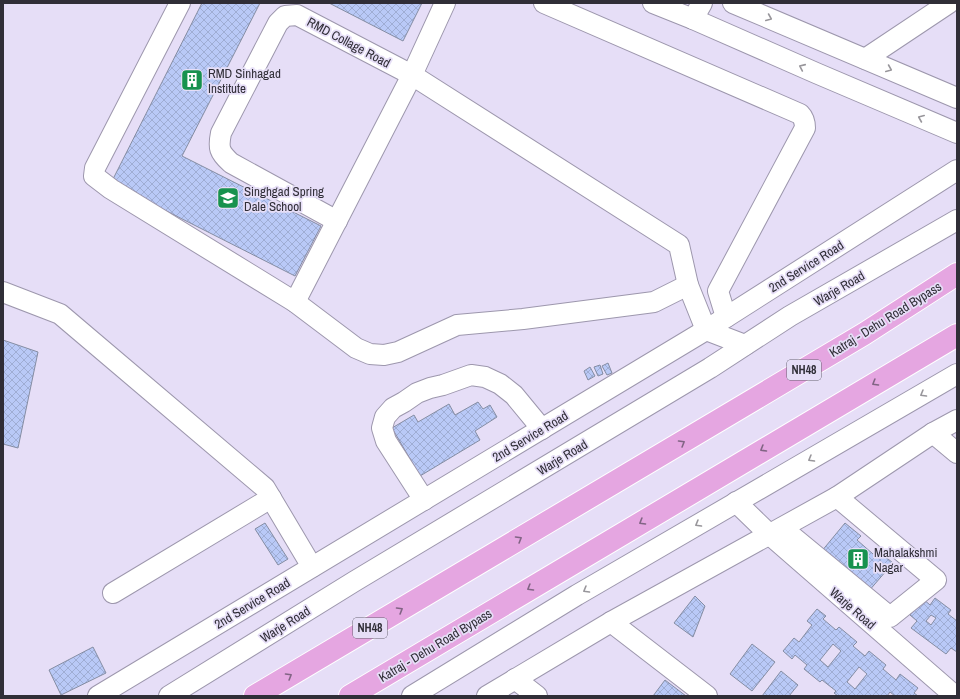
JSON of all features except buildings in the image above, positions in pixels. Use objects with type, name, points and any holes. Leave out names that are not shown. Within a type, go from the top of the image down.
[{"type":"highway","name":"Katraj - Dehu Road Bypass","points":[[255,696],[864,334],[957,274]]},
{"type":"highway","name":"Katraj - Dehu Road Bypass","points":[[350,696],[957,335]]},
{"type":"street","points":[[180,3],[94,168],[94,176],[110,189],[295,302],[356,348],[370,354],[384,355],[398,352],[457,325],[530,318],[654,302],[688,285]]},
{"type":"street","points":[[295,302],[412,75],[445,3]]},
{"type":"street","points":[[544,3],[800,114],[804,118],[805,128],[718,291],[726,317]]},
{"type":"street","points":[[653,3],[697,11],[816,73],[957,133]]},
{"type":"street","points":[[733,3],[957,98]]},
{"type":"street","points":[[865,59],[949,3]]},
{"type":"street","name":"RMD Collage Road","points":[[337,221],[230,163],[222,154],[219,143],[221,133],[278,23],[285,16],[297,15],[412,75]]},
{"type":"street","points":[[412,75],[679,245],[688,285],[706,330],[745,345]]},
{"type":"street","name":"2nd Service Road","points":[[98,696],[706,330],[957,170]]},
{"type":"street","name":"Warje Road","points":[[169,696],[355,581],[696,376],[790,316],[957,220]]},
{"type":"street","points":[[3,292],[60,314],[265,488],[312,567]]},
{"type":"street","points":[[412,696],[577,595],[957,374]]},
{"type":"street","points":[[424,500],[386,440],[382,428],[385,417],[393,408],[417,393],[471,375],[485,377],[500,384],[514,395],[542,429]]},
{"type":"street","points":[[488,696],[611,622],[837,497],[933,433],[957,420]]},
{"type":"street","points":[[933,433],[957,454]]},
{"type":"street","points":[[776,532],[890,617],[936,580],[837,497]]},
{"type":"street","points":[[113,593],[270,498]]},
{"type":"street","name":"Warje Road","points":[[736,502],[776,532],[955,696]]},
{"type":"street","points":[[611,622],[707,696]]},
{"type":"street","points":[[515,679],[536,696]]},
{"type":"place","name":"RMD Sinhagad Institute","points":[[192,80]]},
{"type":"place","name":"Singhgad Spring Dale School","points":[[228,198]]},
{"type":"place","name":"Mahalakshmi Nagar","points":[[858,559]]}]
